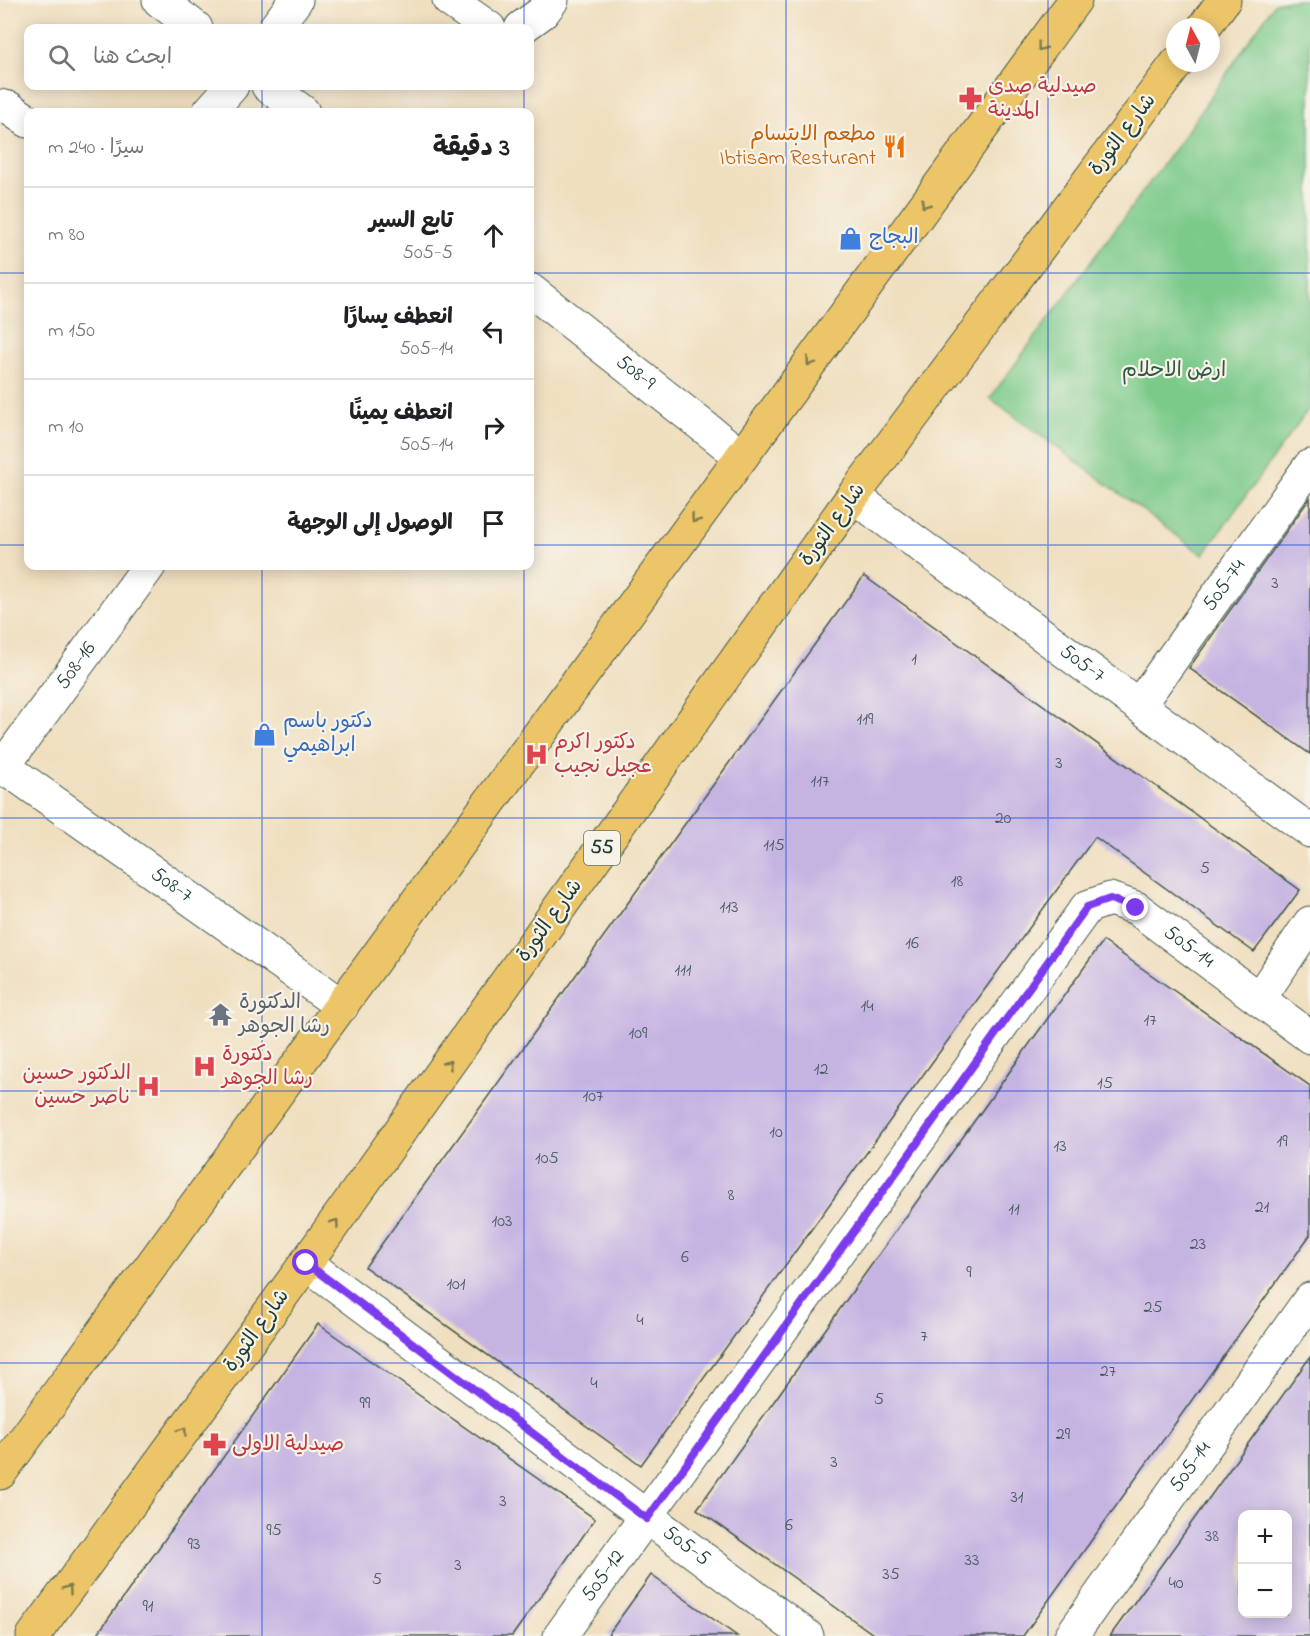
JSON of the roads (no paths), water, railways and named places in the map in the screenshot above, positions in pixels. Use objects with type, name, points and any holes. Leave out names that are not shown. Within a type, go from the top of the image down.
[{"type":"main road","points":[[0,1473],[1075,0]]},
{"type":"main road","points":[[1211,18],[1224,0]]},
{"type":"main road","name":"شارع الثورة","points":[[33,1636],[306,1263],[854,496],[1170,72]]},
{"type":"street","points":[[159,0],[190,24]]},
{"type":"street","points":[[278,24],[296,0]]},
{"type":"street","points":[[449,0],[483,24]]},
{"type":"street","points":[[526,24],[543,12],[552,0]]},
{"type":"street","points":[[213,108],[228,90]]},
{"type":"street","points":[[273,90],[298,108]]},
{"type":"street","points":[[0,106],[9,108],[24,117]]},
{"type":"street","name":"508-9","points":[[534,293],[741,456]]},
{"type":"street","name":"505-74","points":[[1139,705],[1310,466]]},
{"type":"street","name":"505-7","points":[[854,496],[1310,831]]},
{"type":"street","name":"508-16","points":[[1,767],[146,570]]},
{"type":"street","name":"508-7","points":[[1,767],[342,1006]]},
{"type":"street","name":"505-14","points":[[647,1519],[1087,907],[1110,899],[1136,908],[1310,1037]]},
{"type":"street","points":[[1259,999],[1310,923]]},
{"type":"street","name":"505-5","points":[[306,1263],[807,1636]]},
{"type":"street","name":"505-14","points":[[1071,1636],[1310,1299]]},
{"type":"street","name":"505-12","points":[[560,1636],[647,1519]]},
{"type":"place","name":"صيدلية صدى المدينة","points":[[970,99]]},
{"type":"place","name":"مطعم الابتسام Ibtisam Resturant","points":[[894,147]]},
{"type":"place","name":"البجاج","points":[[851,238]]},
{"type":"place","name":"دكتور باسم ابراهيمي","points":[[265,734]]},
{"type":"place","name":"دكتور اكرم عجيل نجيب","points":[[536,755]]},
{"type":"place","name":"الدكتورة رشا الجوهر","points":[[221,1015]]},
{"type":"place","name":"دكتورة رشا الجوهر","points":[[204,1067]]},
{"type":"place","name":"الدكتور حسين ناصر حسين","points":[[149,1086]]},
{"type":"place","name":"صيدلية الاولى","points":[[214,1445]]},
{"type":"park label","name":"ارض الاحلام","points":[[1174,371]]}]
